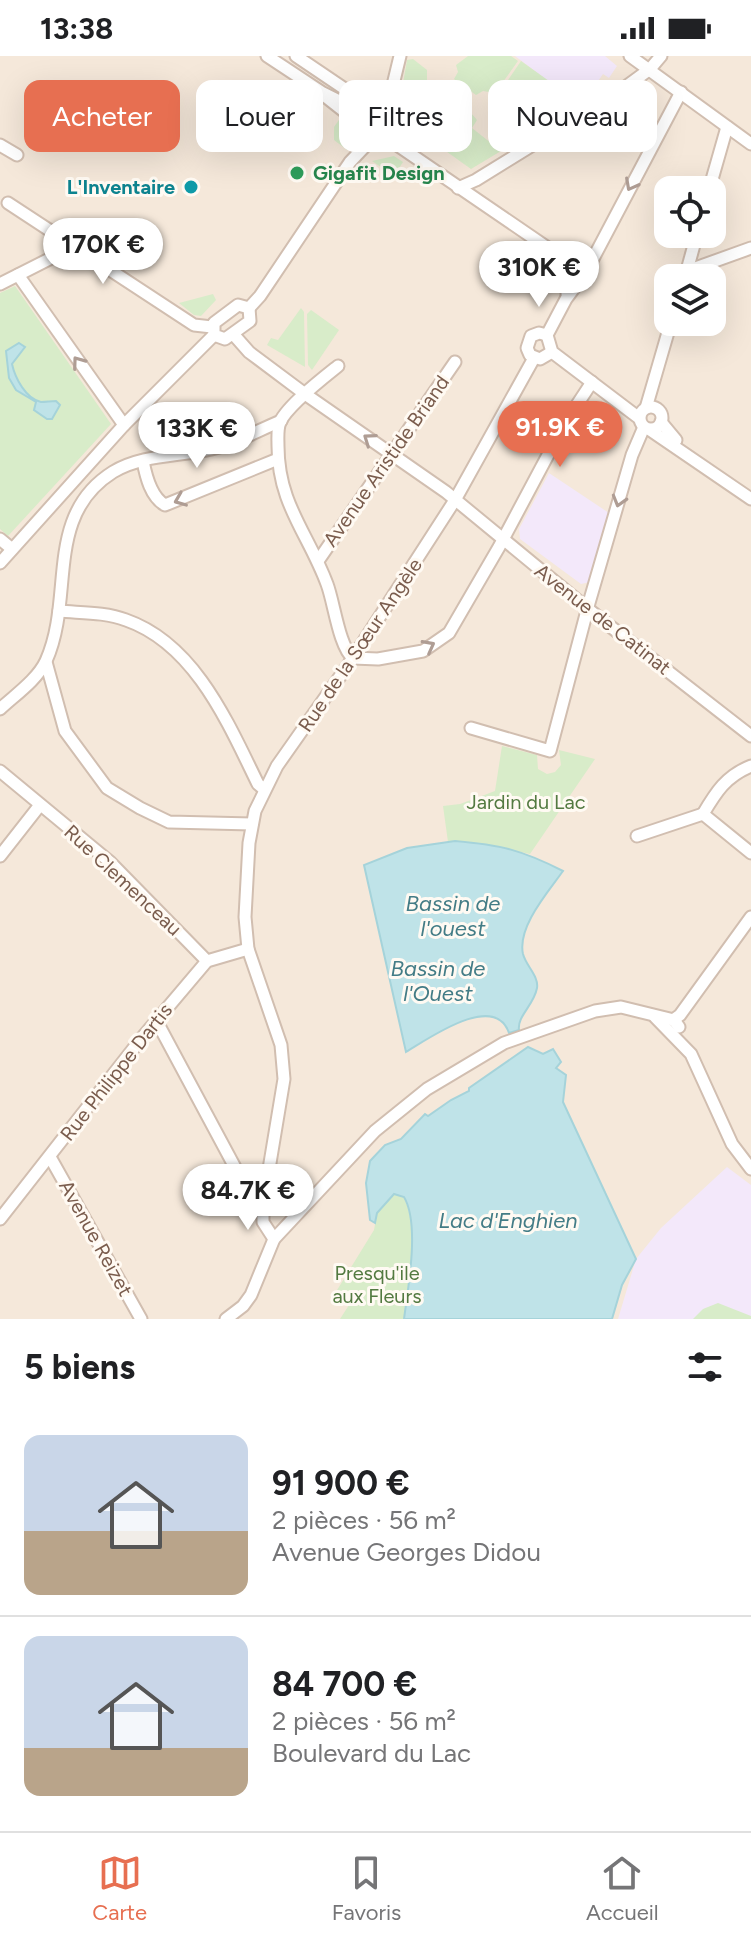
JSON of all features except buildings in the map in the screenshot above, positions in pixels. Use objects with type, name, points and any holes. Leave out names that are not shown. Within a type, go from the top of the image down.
[{"type":"street","points":[[267,56],[339,101]]},
{"type":"street","points":[[296,56],[339,85]]},
{"type":"street","points":[[394,80],[400,56]]},
{"type":"street","points":[[630,56],[751,144]]},
{"type":"street","points":[[458,188],[522,152],[650,69],[661,56]]},
{"type":"street","points":[[681,92],[586,272],[566,299],[547,335],[552,352],[751,499]]},
{"type":"street","points":[[713,176],[727,127]]},
{"type":"street","points":[[0,145],[17,155]]},
{"type":"street","points":[[8,203],[194,325],[225,339],[250,321],[249,308],[357,152]]},
{"type":"street","points":[[407,152],[561,257],[570,276],[566,299]]},
{"type":"street","points":[[0,284],[73,247]]},
{"type":"street","points":[[712,264],[751,248]]},
{"type":"street","points":[[18,275],[124,425]]},
{"type":"street","points":[[0,563],[80,472],[199,350],[218,318],[238,305],[249,308]]},
{"type":"street","points":[[194,325],[202,341],[199,350]]},
{"type":"street","points":[[547,335],[534,334],[528,341],[528,352],[534,358],[544,358],[552,352]]},
{"type":"street","name":"Avenue de Catinat","points":[[234,335],[249,352],[305,394],[455,500],[751,736]]},
{"type":"street","points":[[471,728],[550,751],[667,336]]},
{"type":"street","name":"Rue de la Sœur Angèle","points":[[263,1209],[284,1079],[281,1045],[248,949],[245,917],[252,824],[264,789],[277,766],[353,658],[455,500],[534,358]]},
{"type":"street","name":"Avenue Aristide Briand","points":[[318,561],[455,362]]},
{"type":"street","points":[[0,709],[29,683],[46,662],[59,611],[68,537],[80,503],[96,485],[128,465],[221,447],[281,421],[305,394],[338,366]]},
{"type":"street","points":[[281,421],[278,459],[284,497],[318,561],[346,649],[353,658],[394,658],[423,651],[449,633],[565,423],[592,382]]},
{"type":"street","points":[[645,421],[658,410],[670,436],[713,472]]},
{"type":"street","points":[[645,421],[657,428],[661,422]]},
{"type":"street","points":[[143,461],[152,491],[158,501],[165,505],[278,459]]},
{"type":"street","points":[[80,472],[96,485]]},
{"type":"street","points":[[0,539],[12,549]]},
{"type":"street","points":[[59,611],[102,614],[127,620],[168,643],[205,686],[223,714],[258,784],[264,789]]},
{"type":"street","points":[[46,662],[65,731],[107,788],[169,822],[252,824]]},
{"type":"street","points":[[637,836],[703,814],[718,788],[736,772],[751,766]]},
{"type":"street","name":"Rue Clemenceau","points":[[0,771],[110,862],[207,961]]},
{"type":"street","points":[[0,856],[40,805]]},
{"type":"street","points":[[703,814],[751,853]]},
{"type":"street","points":[[673,1026],[751,917]]},
{"type":"street","points":[[207,961],[248,949]]},
{"type":"street","name":"Rue Philippe Dartis","points":[[0,1219],[156,1020],[207,961]]},
{"type":"street","points":[[226,1319],[251,1295],[278,1235],[391,1116],[427,1089],[498,1046],[604,1008],[627,1008],[673,1026],[703,1065],[737,1146],[751,1163]]},
{"type":"street","points":[[156,1020],[253,1201],[263,1209],[278,1235]]},
{"type":"street","points":[[673,1026],[694,1059],[732,1144],[751,1169]]},
{"type":"street","name":"Avenue Reizet","points":[[50,1157],[141,1319]]},
{"type":"shaded area","points":[[0,56],[751,56],[751,1319],[0,1319]]},
{"type":"shaded area","points":[[515,56],[605,56],[617,66],[609,78],[603,74],[599,80],[547,80]]},
{"type":"shaded area","points":[[549,473],[609,513],[590,582],[581,584],[520,539],[519,529]]},
{"type":"shaded area","points":[[727,1167],[751,1185],[751,1319],[618,1319],[636,1259],[661,1228]]},
{"type":"green space","points":[[468,56],[511,56],[518,61],[504,80],[488,80],[488,92],[476,95],[472,92],[472,80],[454,79],[458,72],[456,65]]},
{"type":"green space","points":[[413,59],[427,70],[427,80],[404,80],[407,60]]},
{"type":"green space","points":[[521,61],[548,80],[508,80]]},
{"type":"green space","points":[[339,120],[339,144],[334,140],[334,127]]},
{"type":"green space","points":[[472,128],[488,141],[488,152],[499,152],[471,169],[447,152],[472,152]]},
{"type":"green space","points":[[394,156],[403,162],[394,176],[372,161]]},
{"type":"green space","points":[[517,241],[528,249],[531,275],[525,275],[523,269],[516,265],[499,262]]},
{"type":"green space","points":[[15,286],[111,424],[8,536],[0,529],[0,293]]},
{"type":"green space","points":[[213,294],[216,300],[201,316],[194,315],[179,303]]},
{"type":"green space","points":[[301,308],[304,312],[305,367],[267,345],[271,338],[278,340]]},
{"type":"green space","points":[[311,310],[339,330],[312,370],[308,365],[307,314]]},
{"type":"green space","name":"Jardin du Lac","points":[[502,746],[537,755],[538,769],[547,774],[555,772],[561,765],[559,750],[595,759],[530,854],[489,845],[448,842],[443,806],[460,804],[495,791]]},
{"type":"green space","name":"Presqu'ile aux Fleurs","points":[[394,1194],[403,1197],[411,1223],[404,1319],[340,1319],[349,1305],[334,1295],[374,1230],[377,1213]]},
{"type":"green space","points":[[718,1303],[751,1316],[751,1319],[693,1319],[703,1309]]},
{"type":"water","points":[[19,343],[25,347],[12,364],[16,375],[31,397],[41,402],[56,401],[60,405],[52,419],[34,410],[36,402],[16,390],[9,378],[6,351]]},
{"type":"water","name":"Bassin de l'Ouest","points":[[455,841],[511,850],[563,871],[535,910],[522,944],[537,988],[519,1030],[509,1033],[501,1021],[490,1016],[476,1017],[445,1029],[406,1052],[364,865],[407,848]]},
{"type":"water","name":"Lac d'Enghien","points":[[528,1047],[543,1054],[553,1049],[561,1062],[556,1068],[566,1075],[563,1102],[636,1259],[622,1285],[612,1319],[404,1319],[412,1256],[409,1209],[404,1197],[394,1194],[377,1213],[375,1223],[370,1220],[366,1183],[370,1161],[385,1145],[401,1139],[425,1114],[428,1116],[469,1091],[469,1088]]},
{"type":"place","name":"Gigafit Design","points":[[297,173]]},
{"type":"place","name":"L'Inventaire","points":[[191,187]]},
{"type":"water label","name":"Bassin de l'ouest","points":[[453,916]]}]
